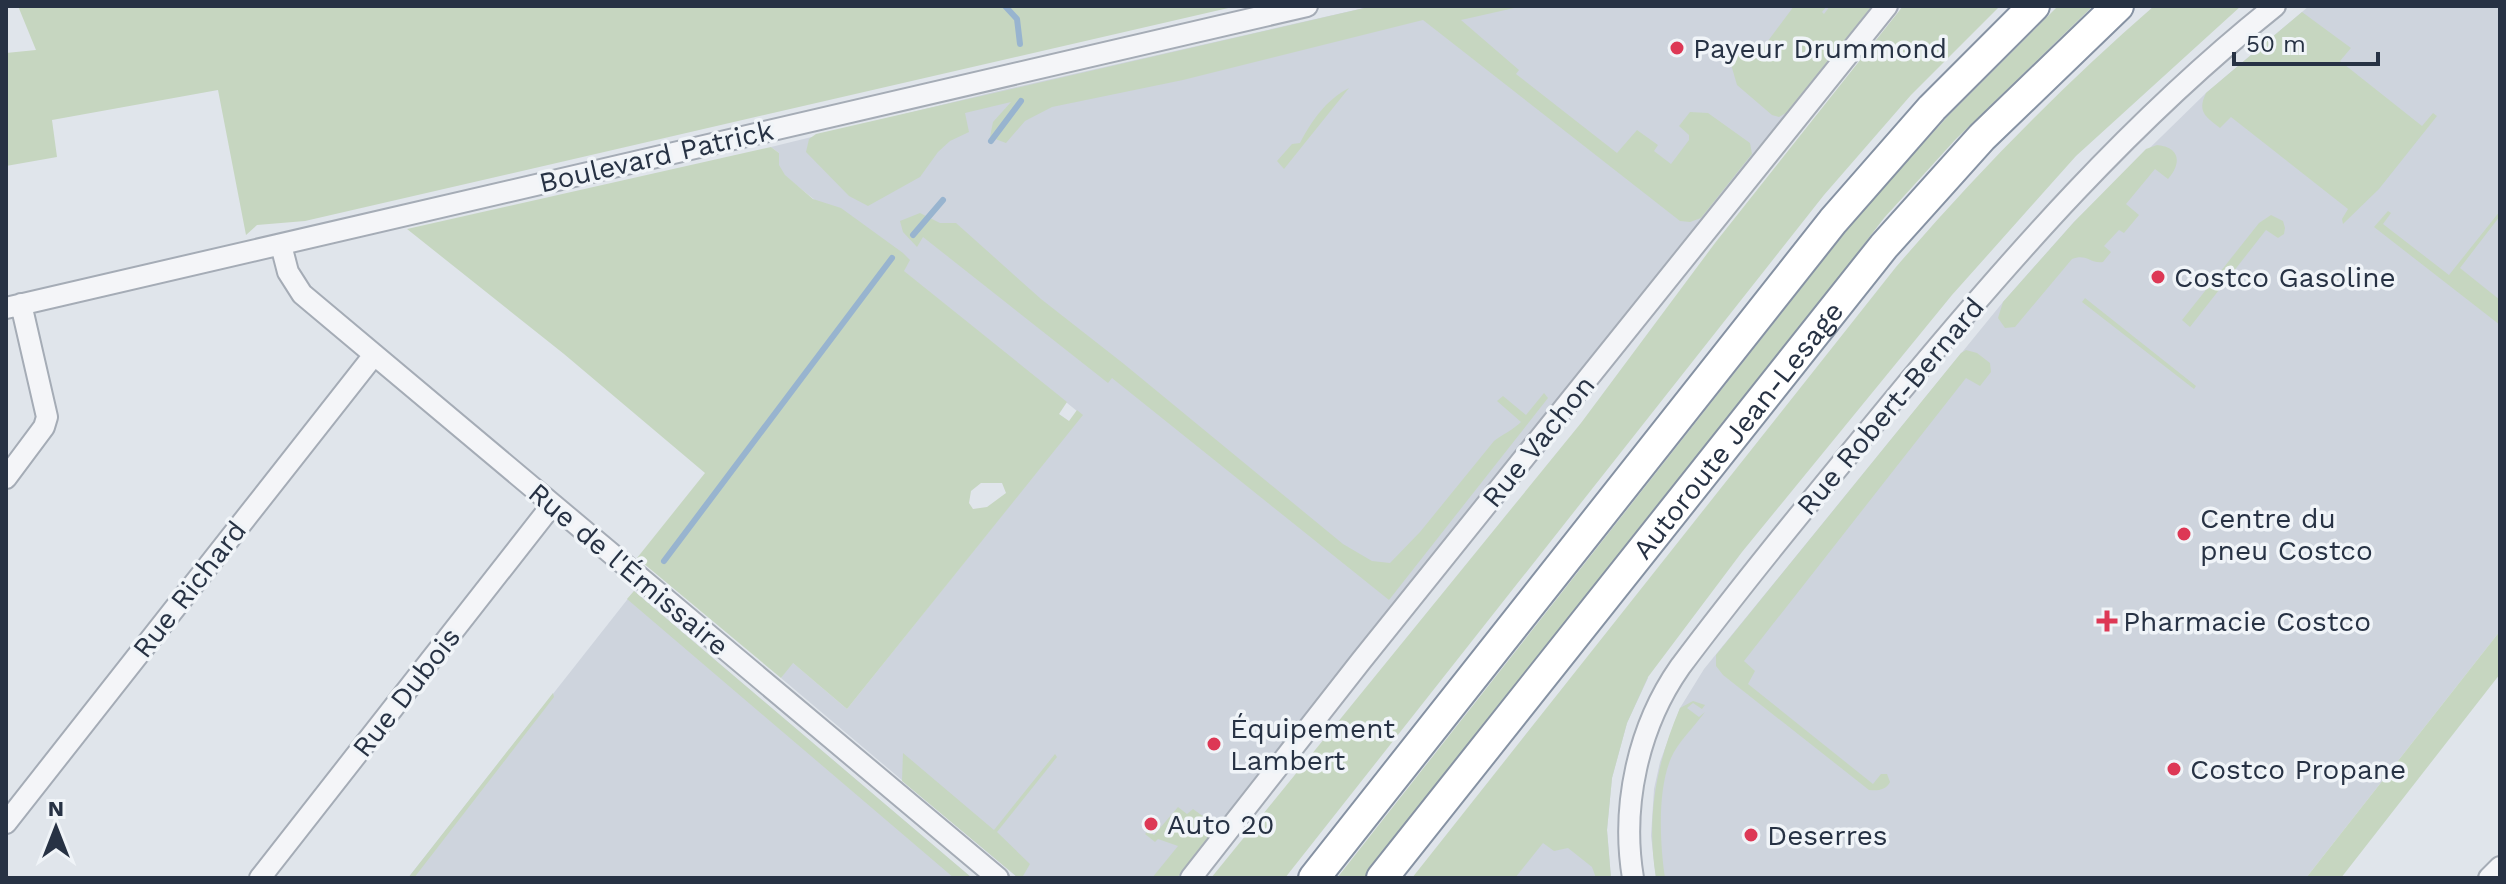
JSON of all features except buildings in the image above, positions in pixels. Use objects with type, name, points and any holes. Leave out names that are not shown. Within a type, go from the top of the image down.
[{"type":"highway","name":"Autoroute Jean-Lesage","points":[[1314,878],[1833,221],[1932,108],[2034,6]]},
{"type":"highway","name":"Autoroute Jean-Lesage","points":[[1382,878],[1884,246],[1989,129],[2118,6]]},
{"type":"street","name":"Boulevard Patrick","points":[[13,306],[1307,6]]},
{"type":"street","name":"Rue Vachon","points":[[1191,878],[1361,661],[1887,6]]},
{"type":"street","name":"Rue Robert-Bernard","points":[[1633,878],[1629,834],[1638,761],[1650,722],[1680,667],[1889,406],[2036,232],[2159,107],[2275,6]]},
{"type":"street","name":"Rue de l'Émissaire","points":[[281,245],[286,267],[297,290],[998,878]]},
{"type":"street","points":[[6,478],[44,427],[47,417],[13,306]]},
{"type":"street","name":"Rue Richard","points":[[6,823],[374,355]]},
{"type":"street","name":"Rue Dubois","points":[[260,878],[552,505]]},
{"type":"street","points":[[2489,878],[2500,867]]},
{"type":"shaded area","points":[[1373,6],[1872,6],[1177,878],[1018,878],[781,678],[792,662],[847,709],[1082,415],[785,176],[778,165],[779,153],[771,147],[994,92]]},
{"type":"shaded area","points":[[2309,6],[2500,6],[2500,631],[2306,878],[1656,878],[1651,836],[1654,789],[1660,762],[1680,708],[1704,669],[2003,302],[2074,222],[2206,93]]},
{"type":"shaded area","points":[[634,591],[972,878],[408,878]]},
{"type":"shaded area","points":[[1642,672],[1648,678],[1627,723],[1612,778],[1607,830],[1611,878],[1481,878]]},
{"type":"green space","points":[[18,6],[1237,6],[305,221],[257,225],[246,235],[218,90],[52,120],[57,157],[6,166],[6,53],[36,50]]},
{"type":"green space","points":[[1373,6],[1523,6],[1461,20],[1519,70],[1516,74],[1617,153],[1637,130],[1658,145],[1654,151],[1671,164],[1689,140],[1689,135],[1679,126],[1690,112],[1708,113],[1750,143],[1752,154],[1701,218],[1690,222],[1680,221],[1423,20],[1183,80],[1052,107],[1025,121],[1006,143],[990,137],[993,122],[1011,102],[965,113],[969,132],[950,141],[938,152],[920,177],[868,206],[849,196],[806,152],[809,139],[816,134]]},
{"type":"green space","points":[[1794,6],[1827,6],[1822,12],[1824,14],[1830,6],[1872,6],[1786,113],[1779,117],[1772,115],[1737,85],[1730,61],[1743,43],[1759,53]]},
{"type":"green space","points":[[1903,6],[2000,6],[1911,95],[1824,195],[1285,878],[1211,878],[1581,423],[1715,243]]},
{"type":"green space","points":[[2058,6],[2093,6],[1955,140],[1884,218],[1365,878],[1337,878],[1866,206],[1949,115]]},
{"type":"green space","points":[[2154,6],[2241,6],[2076,156],[1952,295],[1742,552],[1648,677],[1627,723],[1612,778],[1607,830],[1611,878],[1596,878],[1592,867],[1568,848],[1554,851],[1543,843],[1515,878],[1412,878],[1896,267],[2020,132]]},
{"type":"green space","points":[[2302,12],[2351,48],[2340,61],[2422,126],[2433,113],[2437,116],[2379,189],[2343,224],[2342,219],[2348,209],[2231,117],[2220,128],[2207,117],[2202,105],[2206,93]]},
{"type":"green space","points":[[1349,88],[1284,169],[1277,161],[1292,144],[1300,143],[1327,105]]},
{"type":"green space","points":[[2157,145],[2174,152],[2175,167],[2168,179],[2155,169],[2126,204],[2139,215],[2124,233],[2119,230],[2104,246],[2111,252],[2103,262],[2081,257],[2072,259],[2015,327],[2005,328],[1998,318],[2003,302],[2074,222],[2146,149]]},
{"type":"green space","points":[[771,147],[779,153],[779,165],[785,175],[813,199],[841,208],[903,253],[910,260],[904,271],[1067,402],[1059,414],[1069,421],[1077,410],[1083,415],[847,709],[793,663],[781,678],[637,558],[705,473],[564,354],[407,229]],"holes":[[[981,483],[1002,483],[1006,493],[987,507],[973,509],[969,503],[971,491]]]},
{"type":"green space","points":[[2388,211],[2391,213],[2383,224],[2449,275],[2500,211],[2500,216],[2460,268],[2500,300],[2500,325],[2374,227]]},
{"type":"green space","points":[[920,213],[940,223],[956,223],[1041,299],[1343,544],[1372,561],[1390,563],[1420,532],[1494,441],[1521,422],[1497,401],[1503,396],[1526,415],[1544,393],[1548,398],[1389,600],[1112,378],[1108,383],[923,237],[917,247],[903,232],[900,221]]},
{"type":"green space","points":[[2271,215],[2283,221],[2284,234],[2278,238],[2266,230],[2190,327],[2182,320],[2259,223]]},
{"type":"green space","points":[[2085,298],[2196,386],[2194,389],[2082,302]]},
{"type":"green space","points":[[1966,350],[1977,353],[1990,363],[1991,372],[1980,386],[1966,378],[1744,661],[1755,671],[1748,684],[1873,784],[1881,774],[1887,774],[1890,782],[1886,787],[1869,790],[1723,675],[1716,666],[1716,655]]},
{"type":"green space","points":[[634,591],[972,878],[954,878],[627,599]]},
{"type":"green space","points":[[2500,631],[2500,674],[2341,878],[2306,878]]},
{"type":"green space","points":[[553,693],[554,697],[414,878],[408,878]]},
{"type":"green space","points":[[1693,701],[1705,705],[1702,709],[1693,703],[1687,708],[1699,717],[1705,712],[1678,746],[1667,771],[1661,818],[1665,878],[1656,878],[1652,834],[1659,771],[1680,708]]},
{"type":"green space","points":[[903,753],[994,830],[1055,754],[1057,757],[997,832],[1030,864],[1023,876],[1016,876],[902,781]]},
{"type":"green space","points":[[1178,807],[1187,814],[1193,809],[1207,819],[1211,831],[1177,878],[1152,878],[1178,846],[1158,839],[1155,842],[1145,834],[1148,831],[1154,835]]},
{"type":"waterway","points":[[1005,6],[1017,19],[1020,44]]},
{"type":"waterway","points":[[991,141],[1021,101]]},
{"type":"waterway","points":[[913,235],[943,200]]},
{"type":"waterway","points":[[664,561],[892,258]]},
{"type":"place","name":"Payeur Drummond","points":[[1677,48]]},
{"type":"place","name":"Costco Gasoline","points":[[2158,277]]},
{"type":"place","name":"Centre du pneu Costco","points":[[2184,534]]},
{"type":"place","name":"Pharmacie Costco","points":[[2107,621]]},
{"type":"place","name":"Équipement Lambert","points":[[1214,744]]},
{"type":"place","name":"Costco Propane","points":[[2174,769]]},
{"type":"place","name":"Auto 20","points":[[1151,824]]},
{"type":"place","name":"Deserres","points":[[1751,835]]}]
